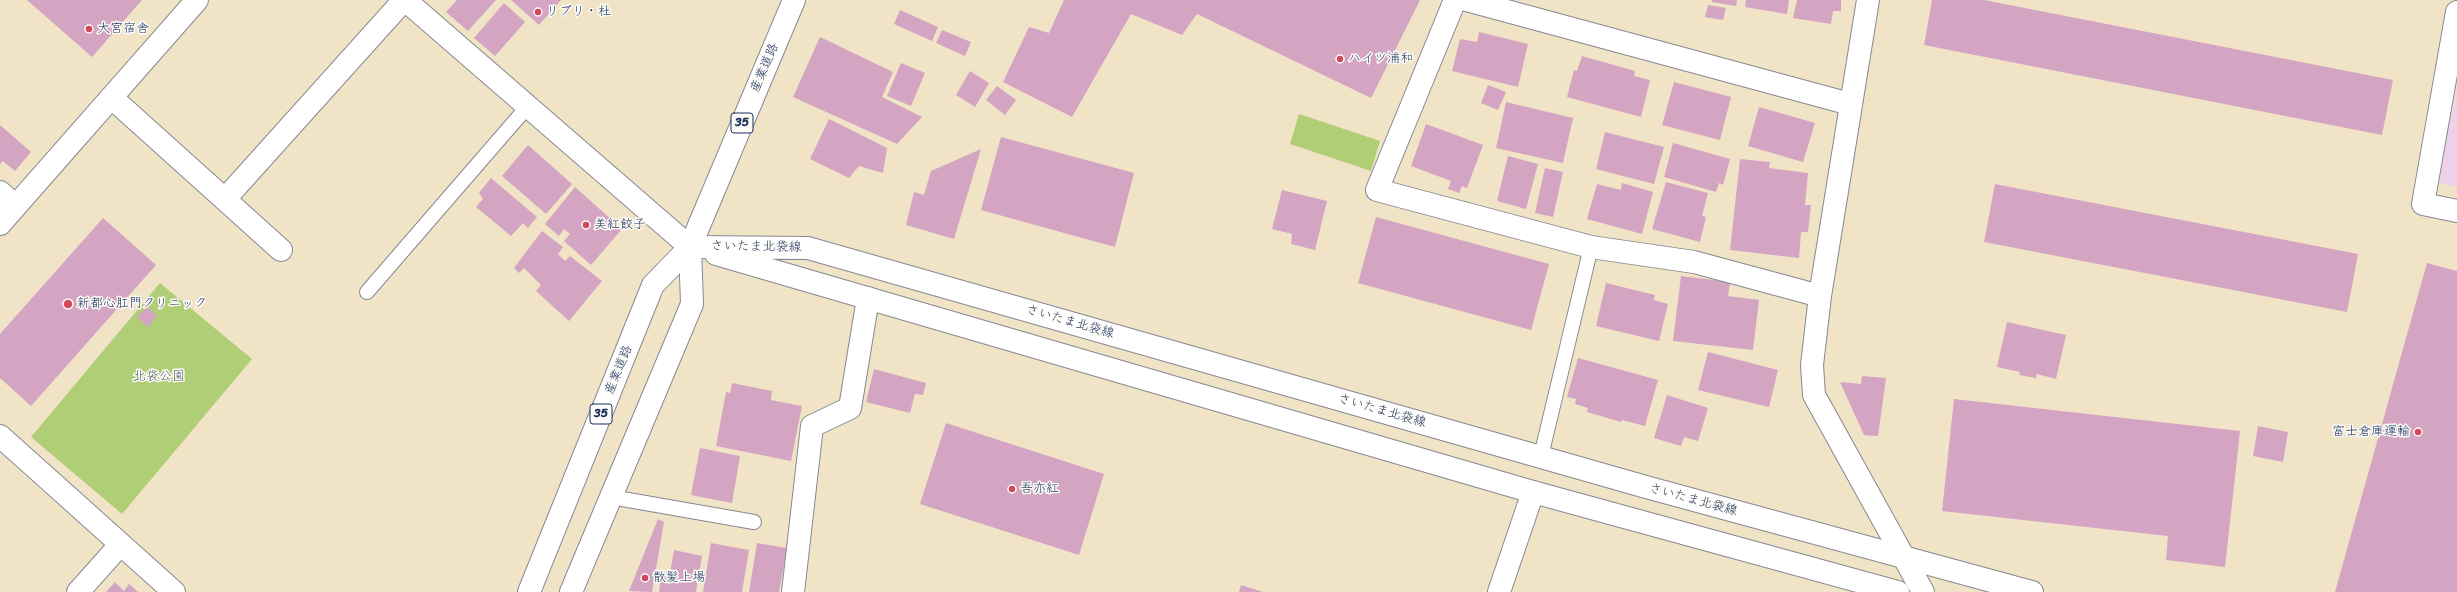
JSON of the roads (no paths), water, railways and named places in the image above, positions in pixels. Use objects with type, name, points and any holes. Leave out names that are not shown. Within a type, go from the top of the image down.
[{"type":"street","points":[[0,224],[198,0]]},
{"type":"street","points":[[224,199],[404,0],[690,247]]},
{"type":"street","name":"産業道路","points":[[529,592],[653,285],[690,247],[794,0]]},
{"type":"street","points":[[1455,0],[1377,190],[1591,247],[1694,262],[1820,296]]},
{"type":"street","points":[[1466,0],[1850,104]]},
{"type":"street","points":[[1868,0],[1820,296],[1812,365],[1814,395],[1923,592]]},
{"type":"street","points":[[2457,12],[2423,204],[2457,211]]},
{"type":"street","points":[[112,98],[281,250]]},
{"type":"street","points":[[0,192],[16,206]]},
{"type":"street","name":"産業道路","points":[[571,592],[692,304],[690,247]]},
{"type":"street","name":"さいたま北袋線","points":[[690,247],[1533,492],[1898,592]]},
{"type":"street","name":"さいたま北袋線","points":[[690,247],[808,248],[1541,456],[2032,592]]},
{"type":"street","points":[[793,592],[812,426],[850,408],[868,298]]},
{"type":"street","points":[[0,436],[174,592]]},
{"type":"street","points":[[1499,592],[1533,492]]},
{"type":"street","points":[[78,592],[120,545]]},
{"type":"lane","points":[[367,292],[528,106]]},
{"type":"lane","points":[[1541,456],[1591,247]]},
{"type":"lane","points":[[611,497],[754,522]]},
{"type":"place","name":"リブリ・杜","points":[[538,12]]},
{"type":"place","name":"大宮宿舎","points":[[89,29]]},
{"type":"place","name":"ハイツ浦和","points":[[1340,59]]},
{"type":"place","name":"美紅餃子","points":[[586,225]]},
{"type":"place","name":"新都心肛門クリニック","points":[[68,304]]},
{"type":"place","name":"富士倉庫運輸","points":[[2418,432]]},
{"type":"place","name":"吾亦紅","points":[[1012,489]]},
{"type":"place","name":"散髪上場","points":[[645,578]]},
{"type":"park label","name":"北袋公園","points":[[159,377]]}]
